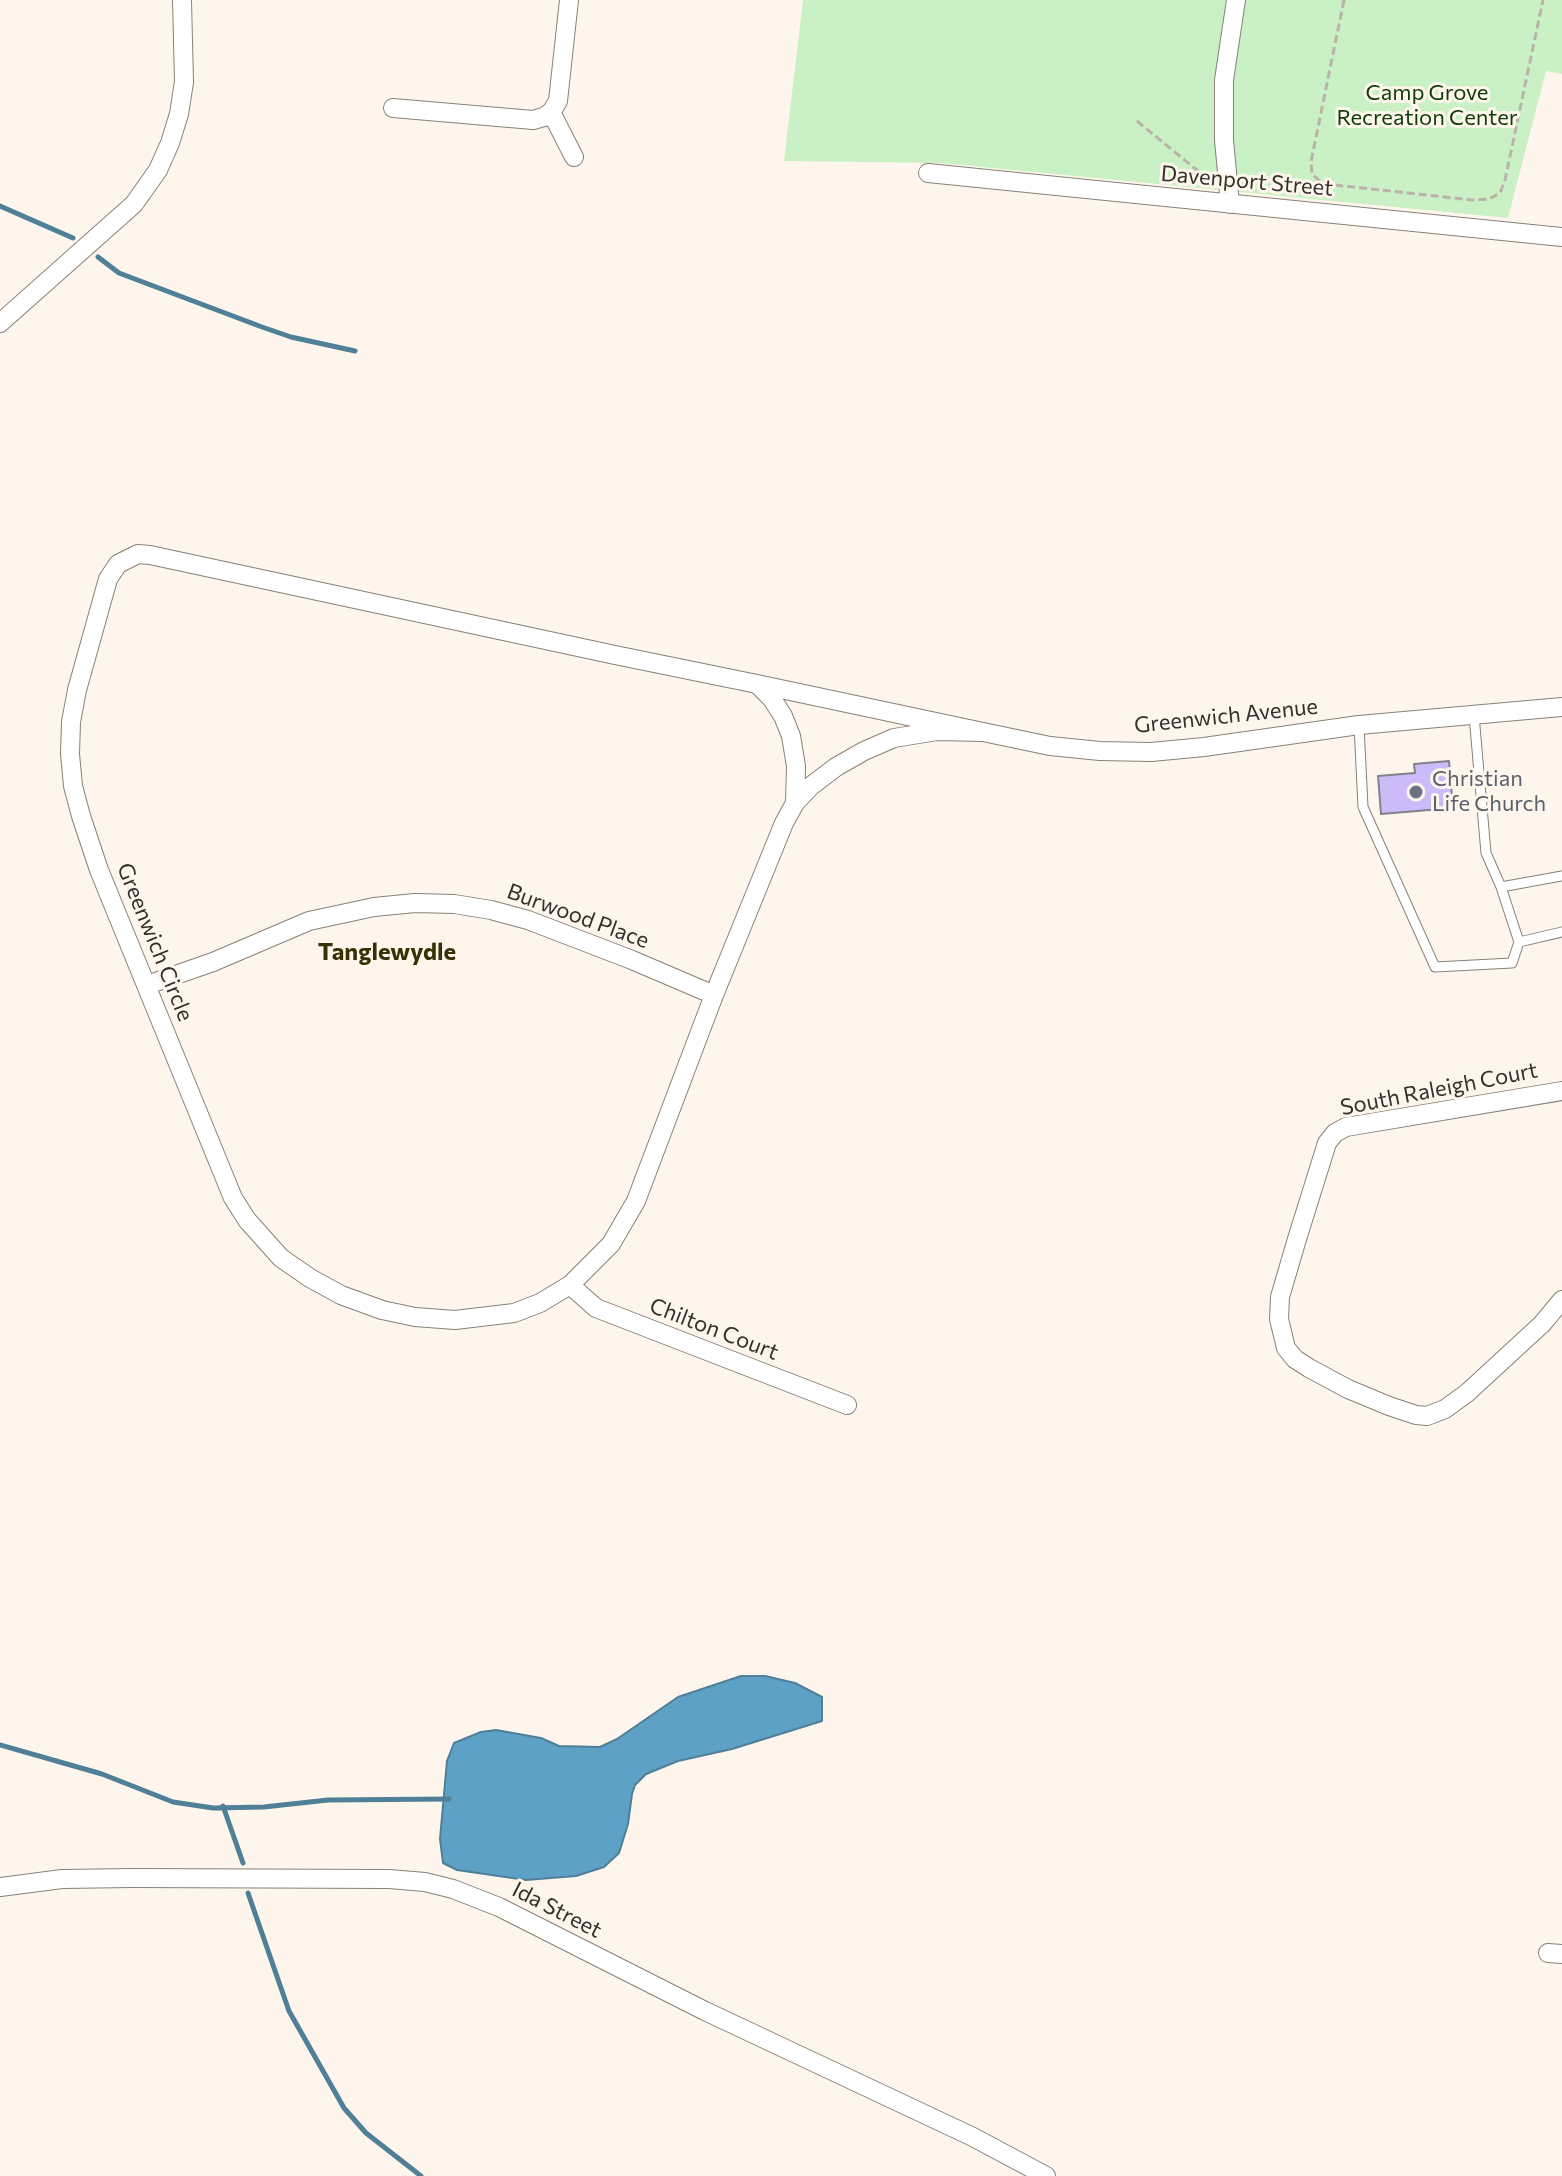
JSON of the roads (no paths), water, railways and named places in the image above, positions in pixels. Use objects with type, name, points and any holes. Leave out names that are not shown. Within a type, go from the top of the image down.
[{"type":"street","points":[[0,323],[134,204],[158,170],[175,129],[184,82],[182,0]]},
{"type":"street","points":[[393,108],[533,120],[551,112],[558,101],[569,0]]},
{"type":"street","points":[[1230,204],[1224,80],[1236,0]]},
{"type":"street","points":[[551,112],[574,157]]},
{"type":"street","name":"Davenport Street","points":[[928,173],[1562,237]]},
{"type":"street","name":"Greenwich Circle","points":[[795,803],[796,766],[791,736],[772,699],[757,684],[150,555],[130,556],[118,564],[108,579],[71,722],[73,786],[99,870],[233,1198],[263,1240],[291,1265],[341,1295],[382,1310],[415,1317],[455,1320],[514,1313],[540,1303],[570,1285],[611,1244],[636,1201],[714,995],[795,803],[836,767],[894,738],[937,731],[983,732]]},
{"type":"street","name":"Greenwich Avenue","points":[[757,684],[1050,746],[1100,751],[1151,752],[1204,747],[1359,725],[1562,707]]},
{"type":"street","name":"Burwood Place","points":[[147,985],[213,962],[309,921],[363,909],[415,903],[454,904],[528,920],[714,995]]},
{"type":"street","name":"South Raleigh Court","points":[[1562,1091],[1346,1127],[1335,1133],[1327,1143],[1280,1297],[1279,1319],[1282,1338],[1295,1359],[1348,1389],[1416,1415],[1440,1412],[1467,1393],[1542,1324],[1562,1300]]},
{"type":"street","name":"Chilton Court","points":[[570,1285],[596,1308],[847,1405]]},
{"type":"street","name":"Ida Street","points":[[0,1887],[62,1879],[310,1878],[389,1879],[425,1882],[453,1889],[499,1907],[705,2011],[973,2137],[1046,2176]]},
{"type":"lane","points":[[1359,725],[1363,807],[1435,967],[1512,963],[1519,942],[1486,853],[1474,713]]},
{"type":"lane","points":[[1501,887],[1562,876]]},
{"type":"lane","points":[[1519,942],[1562,932]]},
{"type":"water","points":[[741,1676],[765,1676],[795,1683],[822,1697],[822,1721],[732,1749],[678,1761],[646,1774],[635,1785],[619,1853],[604,1867],[576,1876],[526,1880],[457,1870],[443,1863],[440,1839],[447,1761],[454,1743],[481,1732],[496,1730],[541,1738],[559,1746],[600,1747],[617,1739],[678,1697]]},
{"type":"waterway","points":[[0,206],[73,238]]},
{"type":"waterway","points":[[98,257],[119,273],[262,327],[291,337],[355,351]]},
{"type":"waterway","points":[[0,1745],[102,1774],[173,1802],[213,1808],[264,1807],[328,1800],[449,1799]]},
{"type":"waterway","points":[[223,1806],[243,1863]]},
{"type":"waterway","points":[[248,1893],[289,2011],[344,2108],[366,2133],[421,2176]]},
{"type":"place","name":"Christian Life Church","points":[[1416,792]]},
{"type":"district","name":"Tanglewydle","points":[[387,952]]},
{"type":"park label","name":"Camp Grove Recreation Center","points":[[1427,106]]}]
